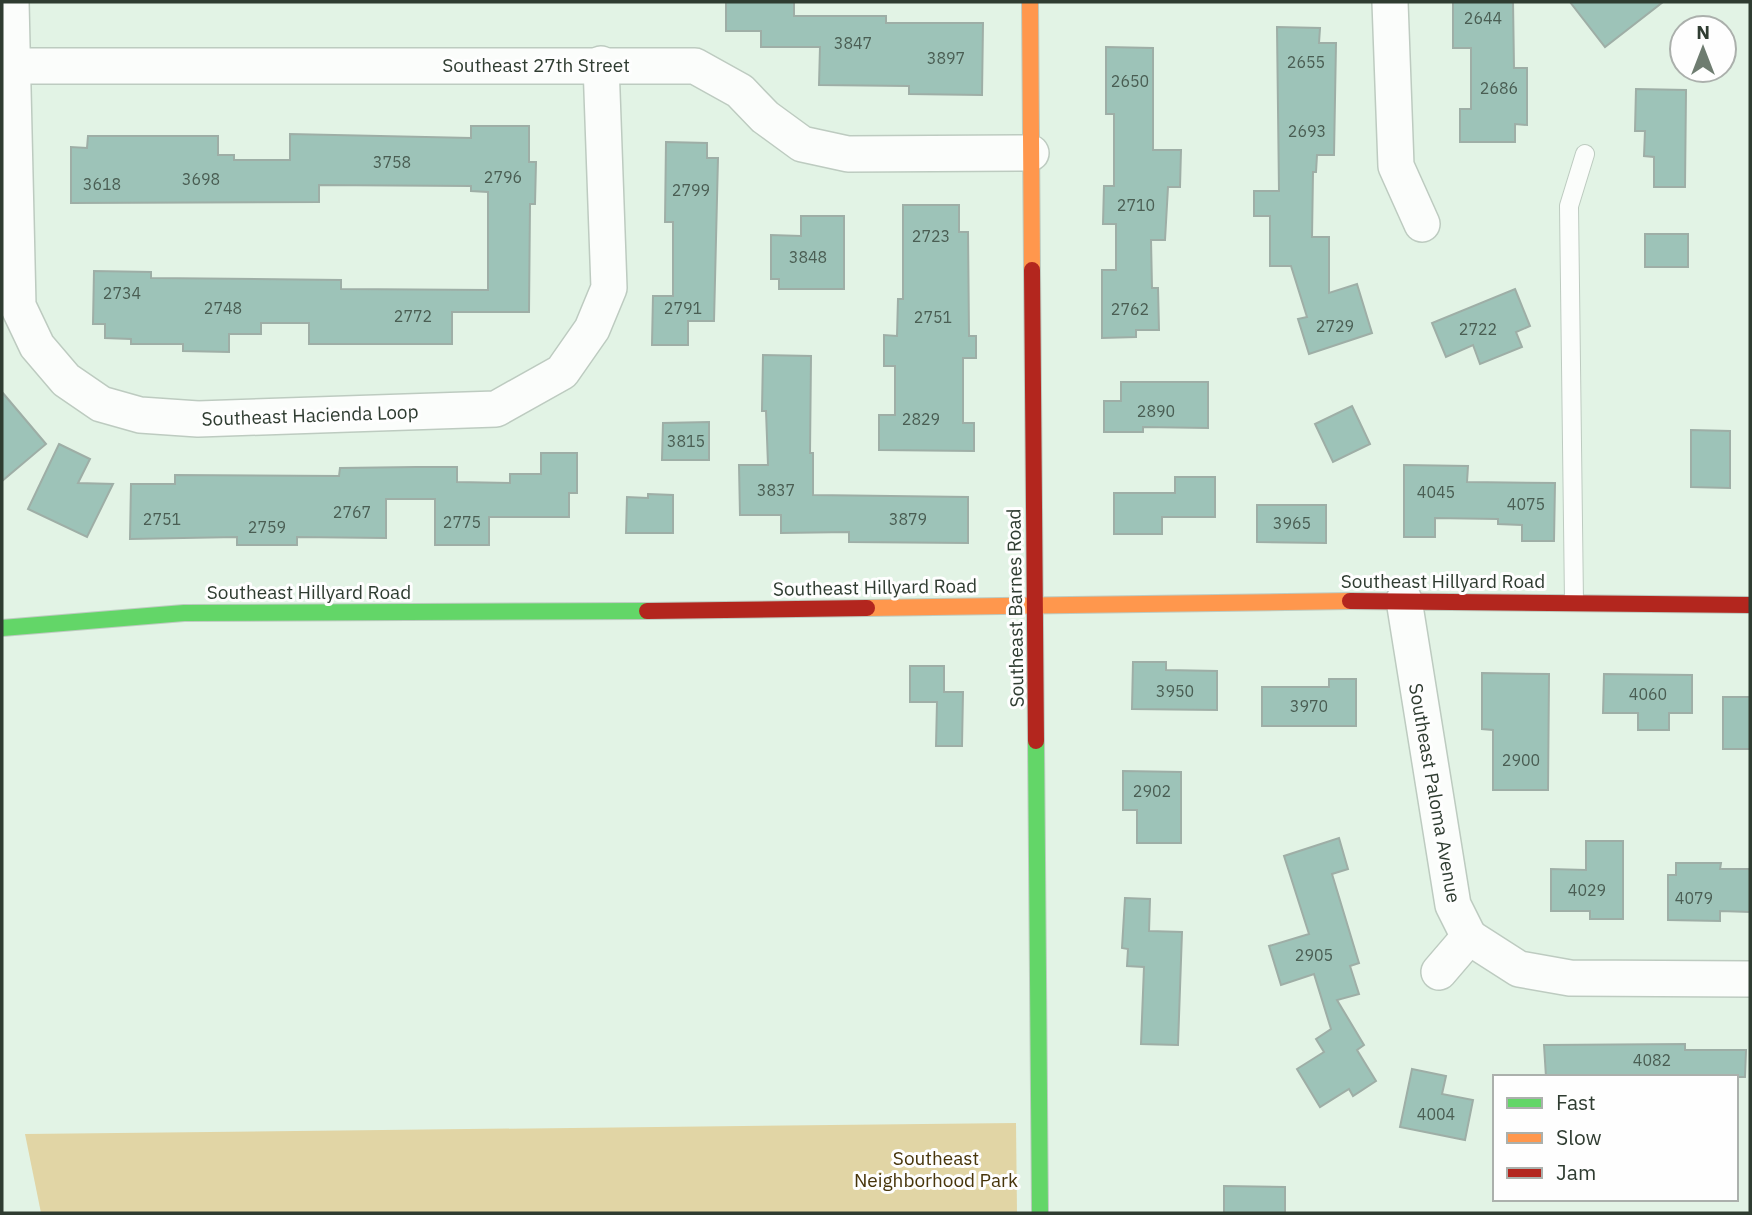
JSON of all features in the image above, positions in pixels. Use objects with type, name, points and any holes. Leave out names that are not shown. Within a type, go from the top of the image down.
[{"type":"street","name":"Southeast Hacienda Loop","points":[[11,2],[18,306],[37,346],[66,380],[101,404],[140,415],[198,419],[496,409],[562,372],[592,330],[609,288],[601,64]]},
{"type":"street","name":"Southeast Barnes Road","points":[[1030,2],[1040,1213]]},
{"type":"street","points":[[1390,2],[1396,166],[1422,224]]},
{"type":"street","name":"Southeast 27th Street","points":[[13,66],[695,66],[740,91],[765,117],[802,144],[848,154],[1031,153]]},
{"type":"street","name":"Southeast Hillyard Road","points":[[2,628],[184,613],[590,612],[1404,600],[1750,605]]},
{"type":"street","name":"Southeast Paloma Avenue","points":[[1404,600],[1453,905],[1469,937]]},
{"type":"street","points":[[1439,972],[1469,937],[1519,969],[1570,978],[1750,979]]},
{"type":"lane","points":[[1574,602],[1569,206],[1585,154]]},
{"type":"green space","name":"Southeast Neighborhood Park","points":[[1016,1123],[1017,1213],[41,1213],[25,1134]]},
{"type":"building","points":[[726,2],[794,2],[794,16],[886,16],[886,23],[983,23],[982,95],[909,94],[909,86],[819,85],[820,47],[761,47],[761,31],[726,31]]},
{"type":"building","points":[[1453,2],[1513,2],[1514,68],[1527,68],[1527,125],[1515,124],[1515,142],[1460,142],[1460,109],[1471,109],[1471,48],[1453,48]]},
{"type":"building","points":[[1570,2],[1663,2],[1605,47]]},
{"type":"building","points":[[1277,27],[1320,28],[1319,43],[1336,43],[1334,155],[1317,155],[1316,172],[1313,172],[1312,237],[1329,237],[1329,293],[1357,284],[1372,333],[1309,354],[1298,319],[1307,317],[1291,266],[1270,266],[1270,216],[1254,216],[1254,191],[1279,191]]},
{"type":"building","points":[[1106,47],[1153,48],[1153,150],[1181,150],[1180,187],[1168,187],[1165,240],[1151,240],[1152,288],[1158,288],[1159,330],[1136,330],[1136,337],[1102,338],[1102,270],[1116,270],[1116,224],[1103,224],[1104,186],[1114,186],[1114,114],[1106,114]]},
{"type":"building","points":[[1636,89],[1686,90],[1685,187],[1654,187],[1654,157],[1644,156],[1645,131],[1635,131]]},
{"type":"building","points":[[471,126],[529,126],[529,162],[536,162],[535,204],[530,204],[529,312],[452,312],[452,344],[309,344],[309,323],[261,323],[261,334],[229,334],[229,352],[183,351],[183,344],[131,344],[131,339],[105,338],[105,324],[93,324],[94,271],[151,272],[151,278],[341,280],[341,289],[488,290],[488,192],[471,191],[471,186],[319,185],[319,202],[71,203],[71,147],[87,148],[88,136],[218,136],[218,155],[234,155],[234,160],[290,160],[290,134],[471,138]]},
{"type":"building","points":[[666,142],[707,143],[707,158],[718,158],[714,321],[688,321],[688,345],[652,345],[653,296],[673,296],[673,222],[665,222]]},
{"type":"building","points":[[903,205],[959,205],[959,232],[968,232],[969,336],[976,336],[976,358],[963,358],[963,423],[974,423],[974,451],[879,450],[879,415],[895,415],[895,366],[884,366],[884,335],[897,336],[898,299],[903,299]]},
{"type":"building","points":[[801,216],[844,216],[844,289],[779,289],[779,279],[771,279],[771,235],[801,236]]},
{"type":"building","points":[[1645,234],[1688,234],[1688,267],[1645,267]]},
{"type":"building","points":[[1515,289],[1530,326],[1516,332],[1522,347],[1480,364],[1473,345],[1446,357],[1432,323]]},
{"type":"building","points":[[763,355],[811,356],[810,453],[813,453],[813,495],[968,497],[968,543],[849,542],[849,532],[781,533],[781,515],[740,515],[739,465],[768,465],[766,411],[762,411]]},
{"type":"building","points":[[1121,382],[1208,382],[1208,428],[1143,427],[1143,432],[1104,432],[1104,401],[1121,401]]},
{"type":"building","points":[[2,392],[46,444],[2,481]]},
{"type":"building","points":[[1352,406],[1370,444],[1333,462],[1315,424]]},
{"type":"building","points":[[709,422],[709,460],[662,460],[663,423]]},
{"type":"building","points":[[1691,430],[1730,431],[1730,488],[1691,487]]},
{"type":"building","points":[[59,444],[90,459],[78,483],[113,484],[87,537],[28,509]]},
{"type":"building","points":[[541,453],[577,453],[577,493],[569,493],[569,517],[489,517],[489,545],[435,545],[435,499],[386,499],[386,538],[297,537],[297,545],[237,545],[237,537],[130,539],[131,484],[175,484],[175,475],[339,476],[340,468],[416,467],[457,467],[457,482],[510,483],[510,474],[541,474]]},
{"type":"building","points":[[1404,465],[1468,466],[1467,482],[1555,483],[1554,541],[1522,541],[1522,525],[1498,524],[1498,519],[1435,518],[1435,537],[1404,537]]},
{"type":"building","points":[[1175,477],[1215,477],[1215,517],[1162,517],[1162,534],[1114,534],[1114,493],[1175,493]]},
{"type":"building","points":[[648,494],[673,495],[673,533],[626,533],[627,497],[648,498]]},
{"type":"building","points":[[1257,505],[1326,505],[1326,543],[1257,542]]},
{"type":"building","points":[[1133,662],[1166,662],[1166,670],[1217,671],[1217,710],[1132,709]]},
{"type":"building","points":[[910,666],[944,666],[944,692],[963,692],[962,746],[936,746],[937,702],[910,702]]},
{"type":"building","points":[[1482,673],[1549,674],[1548,790],[1493,790],[1493,730],[1482,729]]},
{"type":"building","points":[[1604,674],[1692,675],[1692,713],[1669,713],[1669,730],[1638,730],[1638,713],[1603,713]]},
{"type":"building","points":[[1329,679],[1356,679],[1356,726],[1262,726],[1262,687],[1329,687]]},
{"type":"building","points":[[1723,697],[1750,697],[1750,749],[1723,749]]},
{"type":"building","points":[[1123,771],[1181,772],[1181,843],[1137,843],[1137,810],[1123,810]]},
{"type":"building","points":[[1339,838],[1348,869],[1332,874],[1359,963],[1350,966],[1359,994],[1337,1000],[1364,1045],[1357,1050],[1376,1081],[1353,1096],[1349,1089],[1320,1107],[1297,1069],[1324,1052],[1316,1039],[1331,1029],[1314,974],[1281,985],[1269,946],[1309,934],[1284,856]]},
{"type":"building","points":[[1586,841],[1623,841],[1623,919],[1590,919],[1590,911],[1551,911],[1551,869],[1586,870]]},
{"type":"building","points":[[1676,863],[1721,863],[1720,869],[1750,869],[1750,912],[1720,911],[1720,921],[1668,920],[1668,875],[1676,875]]},
{"type":"building","points":[[1125,898],[1150,899],[1149,931],[1182,932],[1178,1045],[1141,1044],[1144,967],[1127,966],[1128,949],[1122,948]]},
{"type":"building","points":[[1685,1044],[1685,1050],[1746,1050],[1745,1077],[1546,1075],[1544,1045]]},
{"type":"building","points":[[1412,1069],[1446,1076],[1442,1094],[1473,1100],[1465,1140],[1400,1127]]},
{"type":"building","points":[[1224,1186],[1285,1187],[1285,1213],[1224,1213]]},
{"type":"traffic: fast","points":[[2,628],[184,613],[647,611]]},
{"type":"traffic: fast","points":[[1036,741],[1040,1213]]},
{"type":"traffic: slow","points":[[1030,2],[1032,270]]},
{"type":"traffic: slow","points":[[867,608],[1350,601]]},
{"type":"traffic: jam","points":[[1032,270],[1036,741]]},
{"type":"traffic: jam","points":[[1350,601],[1750,605]]},
{"type":"traffic: jam","points":[[647,611],[867,608]]}]
